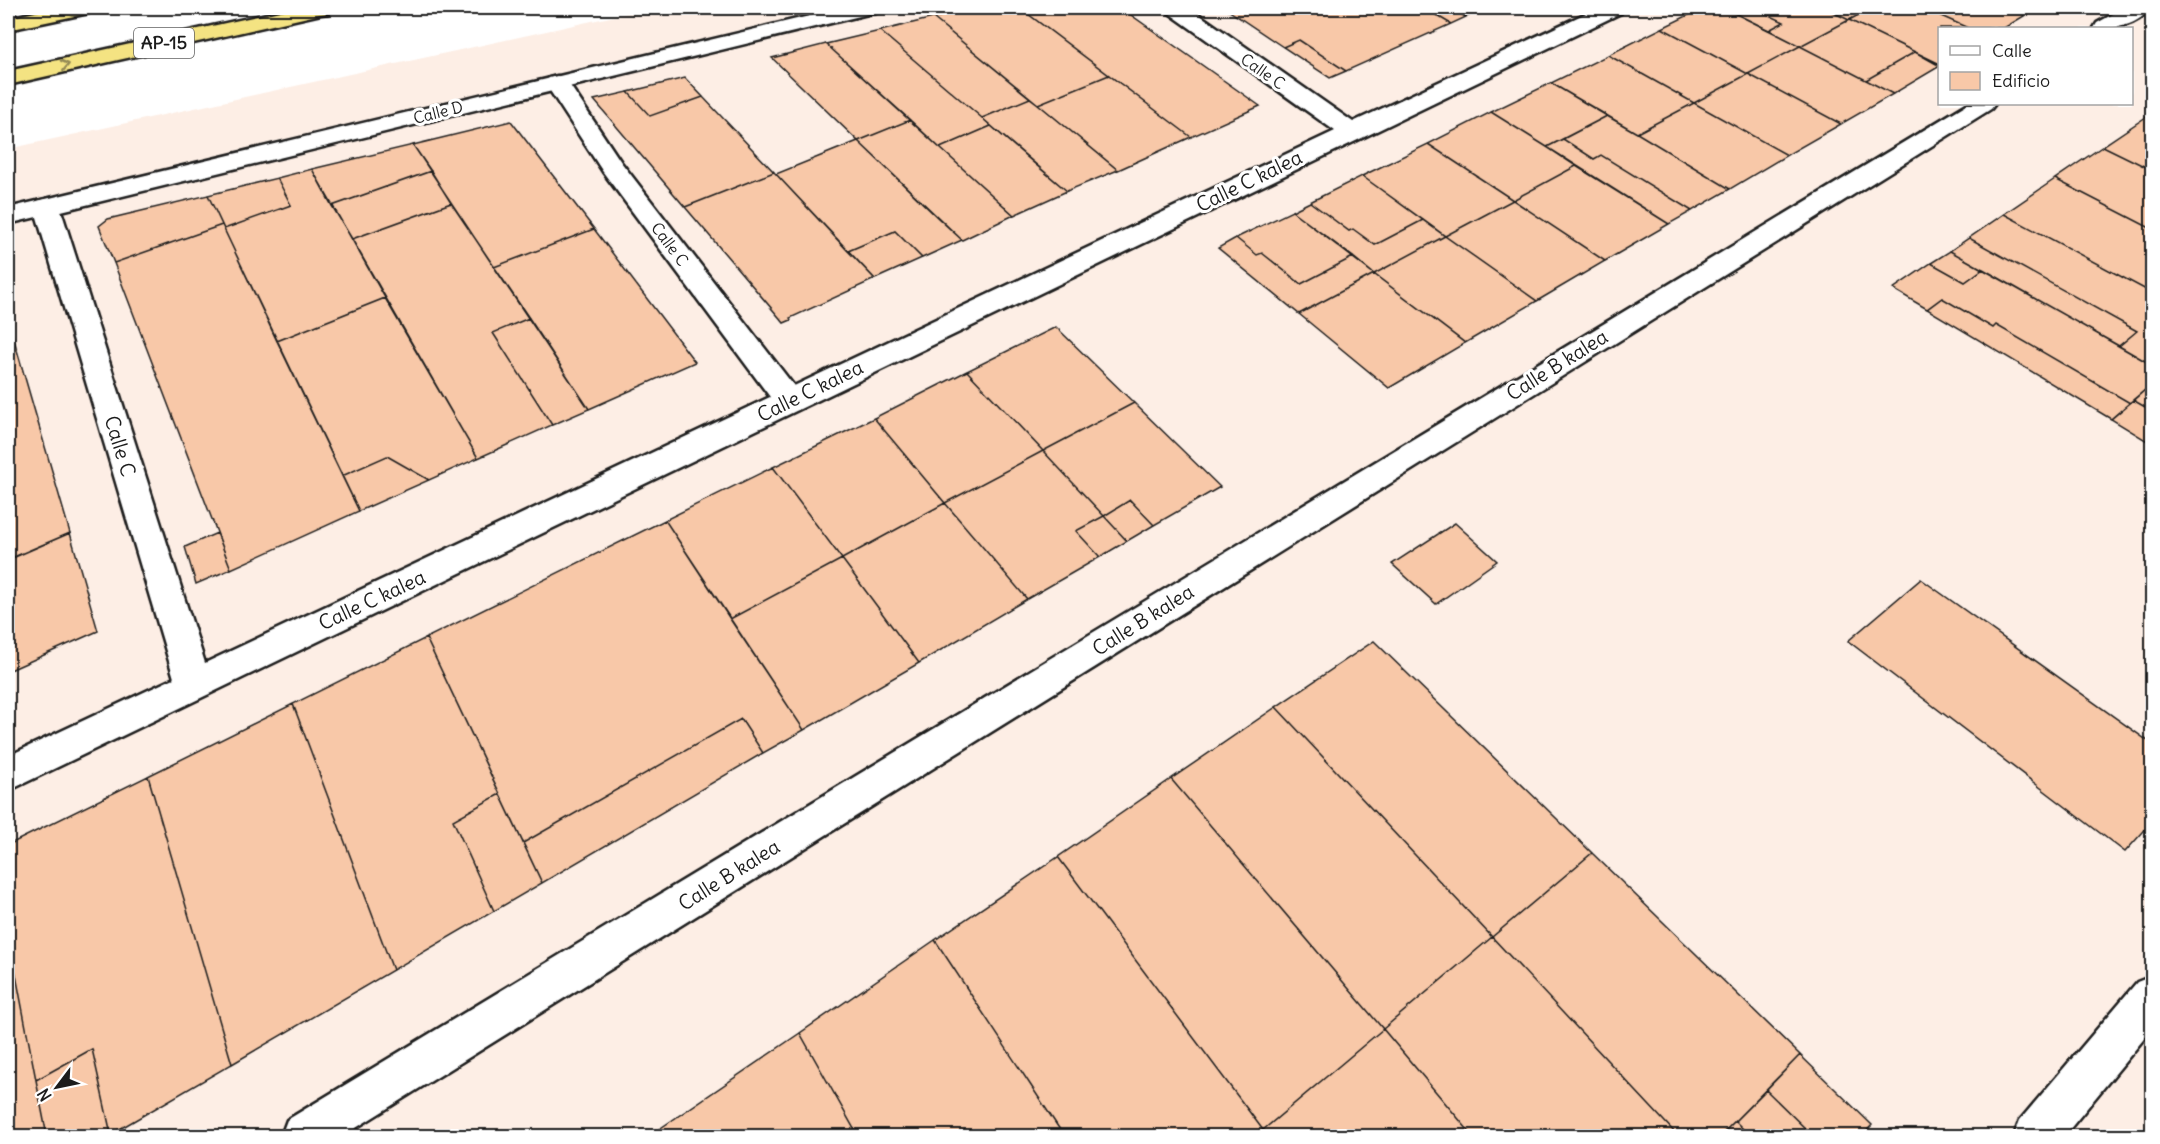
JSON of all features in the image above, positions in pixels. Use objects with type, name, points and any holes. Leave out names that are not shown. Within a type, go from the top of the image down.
[{"type":"highway","points":[[8,24],[81,8]]},
{"type":"highway","name":"AP-15","points":[[8,78],[321,8]]},
{"type":"street","name":"Calle D","points":[[8,216],[868,8]]},
{"type":"street","name":"Calle C","points":[[1177,8],[1352,132]]},
{"type":"street","name":"Calle C kalea","points":[[8,774],[1613,8]]},
{"type":"street","points":[[2107,27],[2139,8]]},
{"type":"street","name":"Calle C","points":[[557,83],[612,167],[789,401]]},
{"type":"street","name":"Calle B kalea","points":[[303,1137],[1981,105]]},
{"type":"street","name":"Calle C","points":[[47,207],[194,685]]},
{"type":"street","points":[[2037,1137],[2152,997]]},
{"type":"shaded area","points":[[651,8],[2152,8],[2152,1136],[8,1136],[8,149]]},
{"type":"building","points":[[978,8],[1020,8],[1109,75],[1038,104],[933,18]]},
{"type":"building","points":[[1020,8],[1121,8],[1260,106],[1191,137]]},
{"type":"building","points":[[1225,8],[1424,8],[1451,24],[1346,71],[1299,40],[1283,47]]},
{"type":"building","points":[[1424,8],[1449,8],[1466,17],[1451,24]]},
{"type":"building","points":[[1449,8],[1487,8],[1466,17]]},
{"type":"building","points":[[1703,8],[1724,8],[1800,46],[1748,74],[1662,28]]},
{"type":"building","points":[[1724,8],[1754,8],[1784,22],[1769,30]]},
{"type":"building","points":[[1754,8],[1824,8],[1849,20],[1800,46],[1769,30],[1784,22]]},
{"type":"building","points":[[1824,8],[1872,8],[1849,20]]},
{"type":"building","points":[[1872,8],[1923,8],[1966,27],[1938,27],[1938,63],[1849,20]]},
{"type":"building","points":[[1923,8],[2019,8],[2024,16],[2006,27],[1966,27]]},
{"type":"building","points":[[933,18],[1030,98],[982,118],[880,31]]},
{"type":"building","points":[[1849,20],[1915,52],[1866,80],[1800,46]]},
{"type":"building","points":[[1662,28],[1748,74],[1694,103],[1608,55]]},
{"type":"building","points":[[880,31],[991,126],[940,148],[826,44]]},
{"type":"building","points":[[1299,40],[1346,71],[1330,78],[1283,47]]},
{"type":"building","points":[[826,44],[910,120],[858,141],[772,58]]},
{"type":"building","points":[[1800,46],[1893,94],[1841,124],[1748,74]]},
{"type":"building","points":[[1915,52],[1938,65],[1938,67],[1893,94],[1866,80]]},
{"type":"building","points":[[1608,55],[1694,103],[1637,133],[1551,83]]},
{"type":"building","points":[[1748,74],[1841,124],[1787,155],[1694,103]]},
{"type":"building","points":[[1109,75],[1191,137],[1118,170],[1038,104]]},
{"type":"building","points":[[685,78],[703,97],[650,116],[628,92]]},
{"type":"building","points":[[1551,83],[1607,116],[1547,147],[1491,112]]},
{"type":"building","points":[[628,92],[650,116],[703,97],[774,172],[685,207],[594,100]]},
{"type":"building","points":[[1030,98],[1118,170],[1067,191],[982,118]]},
{"type":"building","points":[[1694,103],[1787,155],[1730,189],[1637,133]]},
{"type":"building","points":[[1491,112],[1576,166],[1513,200],[1428,144]]},
{"type":"building","points":[[2149,115],[2152,116],[2152,170],[2103,146]]},
{"type":"building","points":[[1607,116],[1730,189],[1692,211],[1601,155],[1594,159],[1563,139]]},
{"type":"building","points":[[910,120],[1014,215],[962,240],[858,141]]},
{"type":"building","points":[[511,121],[594,229],[494,267],[413,145]]},
{"type":"building","points":[[991,126],[1067,191],[1014,215],[940,148]]},
{"type":"building","points":[[1563,139],[1594,159],[1601,155],[1692,211],[1669,224],[1547,147]]},
{"type":"building","points":[[858,141],[962,240],[922,258],[895,231],[848,251],[776,174]]},
{"type":"building","points":[[1428,144],[1513,200],[1445,236],[1362,176]]},
{"type":"building","points":[[413,145],[431,171],[332,206],[312,169]]},
{"type":"building","points":[[2103,146],[2152,170],[2152,229],[2055,179]]},
{"type":"building","points":[[1576,166],[1669,224],[1605,261],[1513,200]]},
{"type":"building","points":[[312,169],[385,298],[277,341],[224,229],[291,205],[277,178]]},
{"type":"building","points":[[431,171],[451,203],[352,239],[332,206]]},
{"type":"building","points":[[774,172],[875,279],[790,318],[791,320],[784,323],[685,207]]},
{"type":"building","points":[[1362,176],[1423,220],[1375,245],[1353,229],[1349,231],[1310,202]]},
{"type":"building","points":[[277,178],[291,205],[224,229],[208,195]]},
{"type":"building","points":[[2055,179],[2152,229],[2152,293],[2004,214]]},
{"type":"building","points":[[208,195],[222,225],[114,263],[99,226],[108,219]]},
{"type":"building","points":[[1513,200],[1605,261],[1537,301],[1445,236]]},
{"type":"building","points":[[1310,202],[1349,231],[1353,229],[1375,245],[1423,220],[1445,236],[1374,274],[1292,211]]},
{"type":"building","points":[[451,203],[529,318],[493,333],[552,425],[478,458],[352,239]]},
{"type":"building","points":[[1292,211],[1353,257],[1301,284],[1262,253],[1257,255],[1236,238]]},
{"type":"building","points":[[2004,214],[2152,293],[2152,365],[2119,346],[2137,331],[1969,238]]},
{"type":"building","points":[[222,225],[359,511],[231,569],[114,263]]},
{"type":"building","points":[[594,229],[695,362],[589,409],[494,267]]},
{"type":"building","points":[[895,231],[922,258],[875,279],[848,251]]},
{"type":"building","points":[[1445,236],[1537,301],[1465,343],[1374,274]]},
{"type":"building","points":[[1236,238],[1257,255],[1262,253],[1301,284],[1353,257],[1374,274],[1299,314],[1218,248]]},
{"type":"building","points":[[1969,238],[2137,331],[2119,346],[1950,251]]},
{"type":"building","points":[[1950,251],[1983,269],[1965,282],[1931,263]]},
{"type":"building","points":[[1931,263],[1965,282],[1983,269],[2152,365],[2152,384],[2130,403],[1996,325],[1993,328],[1942,298],[1927,309],[1893,289]]},
{"type":"building","points":[[1374,274],[1465,343],[1389,388],[1299,314]]},
{"type":"building","points":[[385,298],[478,458],[429,480],[387,456],[342,476],[277,341]]},
{"type":"building","points":[[1942,298],[1993,328],[1996,325],[2130,403],[2111,419],[1927,309]]},
{"type":"building","points":[[529,318],[589,409],[552,425],[493,333]]},
{"type":"building","points":[[8,319],[70,533],[9,559],[8,553]]},
{"type":"building","points":[[1056,327],[1134,403],[1043,451],[967,371]]},
{"type":"building","points":[[967,371],[1043,451],[945,503],[874,418]]},
{"type":"building","points":[[2152,384],[2152,411],[2133,400]]},
{"type":"building","points":[[2133,400],[2152,411],[2152,444],[2111,419]]},
{"type":"building","points":[[1134,403],[1220,487],[1154,525],[1130,500],[1104,516],[1043,451]]},
{"type":"building","points":[[874,418],[945,503],[842,559],[773,467]]},
{"type":"building","points":[[1043,451],[1104,516],[1076,531],[1100,557],[1027,599],[945,503]]},
{"type":"building","points":[[387,456],[429,480],[359,511],[342,476]]},
{"type":"building","points":[[773,467],[842,559],[730,619],[665,520]]},
{"type":"building","points":[[1130,500],[1154,525],[1127,541],[1104,516]]},
{"type":"building","points":[[945,503],[1027,599],[919,663],[842,559]]},
{"type":"building","points":[[1104,516],[1127,541],[1100,557],[1076,531]]},
{"type":"building","points":[[665,520],[804,730],[763,753],[741,719],[523,843],[426,638]]},
{"type":"building","points":[[1455,523],[1497,561],[1436,604],[1392,564]]},
{"type":"building","points":[[70,533],[98,631],[8,671],[8,560]]},
{"type":"building","points":[[217,533],[231,569],[196,584],[185,547]]},
{"type":"building","points":[[842,559],[919,663],[804,730],[730,619]]},
{"type":"building","points":[[1921,579],[2152,744],[2152,822],[2125,852],[1848,641]]},
{"type":"building","points":[[426,638],[500,794],[453,820],[494,911],[393,970],[293,704]]},
{"type":"building","points":[[1374,641],[1592,853],[1492,937],[1276,707]]},
{"type":"building","points":[[293,704],[393,970],[232,1064],[148,776]]},
{"type":"building","points":[[1276,707],[1492,937],[1383,1029],[1171,779]]},
{"type":"building","points":[[741,719],[763,753],[542,883],[523,843]]},
{"type":"building","points":[[148,776],[232,1064],[111,1134],[92,1049],[36,1080],[8,933],[8,845]]},
{"type":"building","points":[[1171,779],[1383,1029],[1263,1130],[1058,857]]},
{"type":"building","points":[[500,794],[542,883],[494,911],[453,820]]},
{"type":"building","points":[[1592,853],[1800,1055],[1720,1136],[1678,1136],[1492,937]]},
{"type":"building","points":[[1058,857],[1263,1130],[1255,1136],[1064,1136],[935,940]]},
{"type":"building","points":[[8,933],[36,1080],[47,1136],[8,1136]]},
{"type":"building","points":[[1492,937],[1678,1136],[1473,1136],[1383,1029]]},
{"type":"building","points":[[935,940],[1064,1136],[858,1136],[800,1033]]},
{"type":"building","points":[[1383,1029],[1473,1136],[1268,1136],[1263,1130]]},
{"type":"building","points":[[800,1033],[858,1136],[653,1136],[652,1134]]},
{"type":"building","points":[[92,1049],[111,1134],[108,1136],[47,1136],[36,1080]]},
{"type":"building","points":[[1800,1055],[1872,1125],[1862,1136],[1813,1136],[1766,1090]]},
{"type":"building","points":[[1766,1090],[1813,1136],[1750,1136],[1735,1121]]},
{"type":"building","points":[[1735,1121],[1750,1136],[1720,1136]]}]
